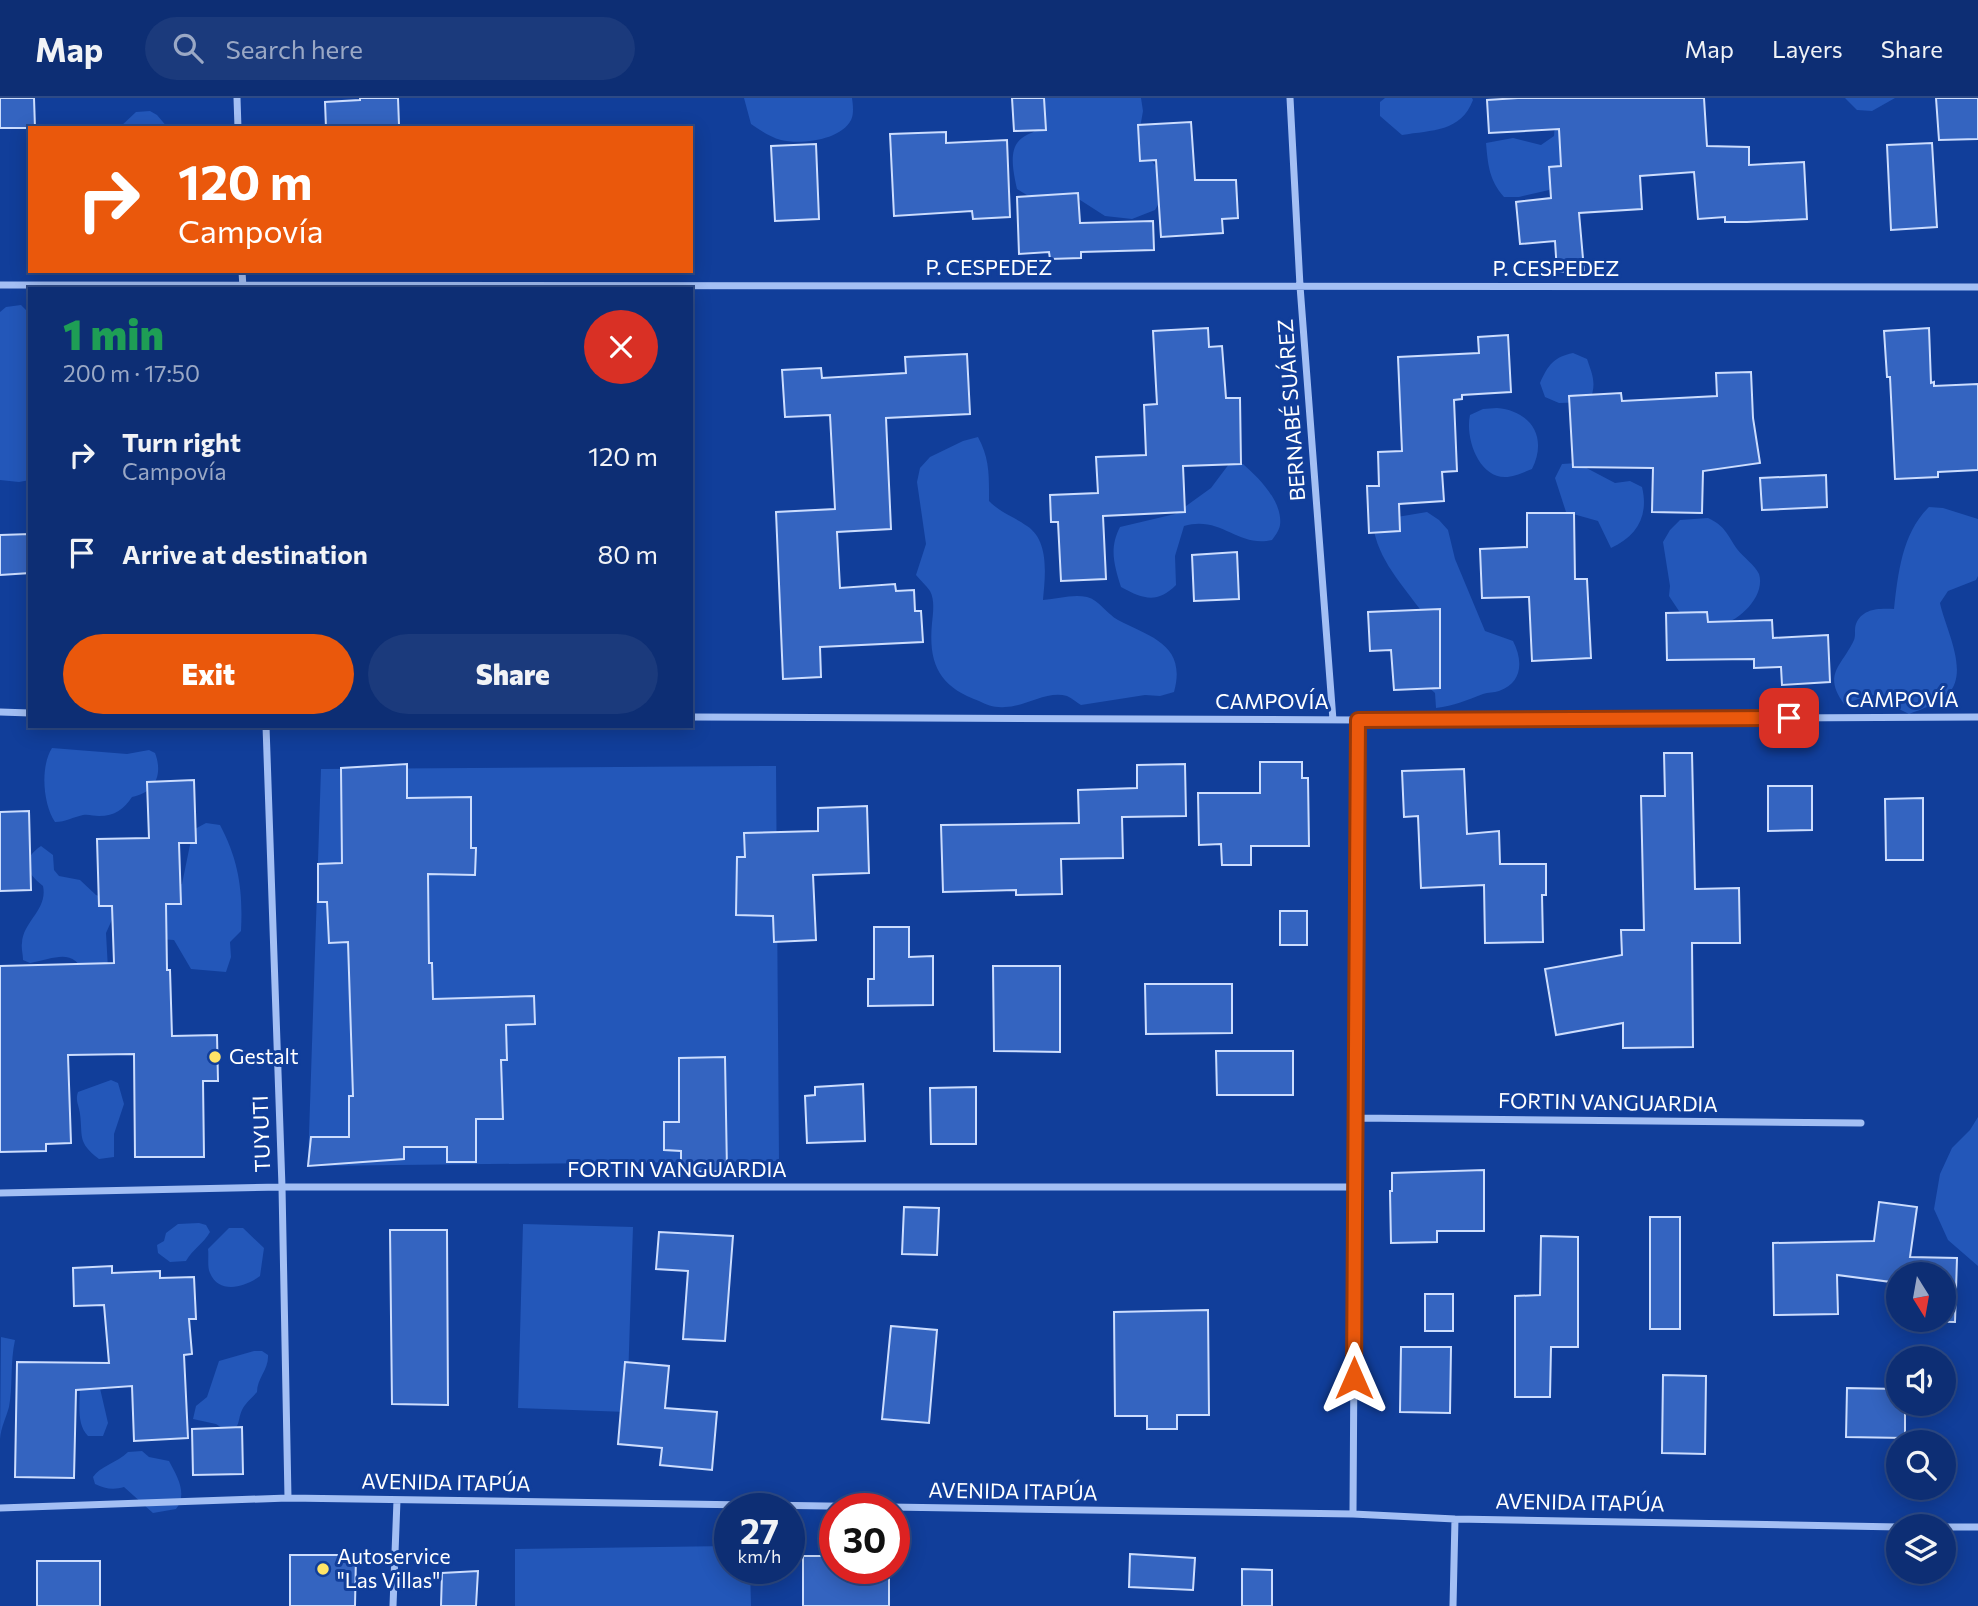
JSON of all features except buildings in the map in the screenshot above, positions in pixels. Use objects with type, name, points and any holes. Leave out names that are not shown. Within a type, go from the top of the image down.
[{"type":"street","points":[[237,98],[238,126]]},
{"type":"street","name":"BERNABÉ SUÁREZ","points":[[1290,98],[1300,286],[1332,720]]},
{"type":"street","name":"P. CESPEDEZ","points":[[0,285],[1978,286]]},
{"type":"street","points":[[0,712],[28,713]]},
{"type":"street","name":"CAMPOVÍA","points":[[693,717],[1358,720],[1978,717]]},
{"type":"street","points":[[1353,1514],[1358,720]]},
{"type":"street","name":"TUYUTI","points":[[266,728],[282,1188],[288,1498]]},
{"type":"street","name":"FORTIN VANGUARDIA","points":[[1356,1118],[1861,1123]]},
{"type":"street","name":"FORTIN VANGUARDIA","points":[[0,1193],[282,1188],[1355,1187]]},
{"type":"street","name":"AVENIDA ITAPÚA","points":[[0,1508],[288,1498],[1353,1514],[1455,1519],[1886,1527]]},
{"type":"street","points":[[393,1606],[397,1500]]},
{"type":"street","points":[[1453,1606],[1455,1519]]},
{"type":"street","points":[[1956,1527],[1978,1527]]},
{"type":"shaded area","points":[[744,98],[852,98],[853,115],[846,127],[830,136],[809,141],[781,140],[751,124]]},
{"type":"shaded area","points":[[1041,98],[1141,98],[1143,111],[1138,140],[1140,148],[1156,166],[1164,181],[1163,196],[1155,210],[1132,219],[1105,216],[1077,198],[1030,197],[1017,189],[1014,148],[1022,138],[1042,126]]},
{"type":"shaded area","points":[[1385,98],[1473,100],[1468,110],[1453,124],[1402,135],[1380,116],[1380,102]]},
{"type":"shaded area","points":[[1845,98],[1895,98],[1872,111],[1857,110]]},
{"type":"shaded area","points":[[1556,106],[1576,152],[1549,190],[1519,197],[1504,197],[1492,178],[1486,143],[1513,138],[1541,145],[1554,136]]},
{"type":"shaded area","points":[[150,111],[166,126],[121,126],[136,112]]},
{"type":"shaded area","points":[[21,305],[28,312],[28,480],[19,482],[0,480],[0,312],[6,307]]},
{"type":"shaded area","points":[[1573,353],[1587,359],[1591,370],[1593,385],[1589,402],[1559,403],[1545,397],[1540,383],[1546,371],[1556,360]]},
{"type":"shaded area","points":[[1497,408],[1519,414],[1533,428],[1538,446],[1532,469],[1505,477],[1487,470],[1481,463],[1472,444],[1470,415],[1483,409]]},
{"type":"shaded area","points":[[978,437],[987,461],[989,501],[1027,526],[1043,550],[1043,600],[1070,596],[1087,597],[1118,620],[1154,638],[1171,653],[1175,663],[1177,676],[1174,692],[1081,705],[1067,696],[1052,695],[1013,706],[998,707],[955,689],[939,672],[932,651],[932,595],[916,575],[926,544],[917,482],[920,468],[930,457]]},
{"type":"shaded area","points":[[1577,463],[1615,483],[1630,481],[1642,487],[1644,507],[1639,524],[1628,537],[1611,548],[1598,521],[1566,512],[1555,478],[1562,464]]},
{"type":"shaded area","points":[[1229,464],[1243,464],[1263,483],[1274,499],[1280,525],[1272,540],[1249,540],[1209,525],[1184,526],[1175,556],[1176,585],[1162,595],[1150,598],[1121,587],[1114,557],[1120,527],[1175,514],[1211,488]]},
{"type":"shaded area","points":[[1929,507],[1943,508],[1978,519],[1978,576],[1976,580],[1948,591],[1940,603],[1954,650],[1957,674],[1954,685],[1940,701],[1909,714],[1895,707],[1886,696],[1870,695],[1844,704],[1835,685],[1836,670],[1854,640],[1856,624],[1862,615],[1877,609],[1894,609],[1907,541],[1920,517]]},
{"type":"shaded area","points":[[1427,512],[1448,530],[1455,559],[1485,631],[1513,641],[1519,663],[1517,677],[1507,687],[1436,708],[1435,693],[1424,683],[1432,661],[1441,649],[1429,622],[1389,566],[1374,531],[1385,519]]},
{"type":"shaded area","points":[[1708,518],[1722,527],[1737,549],[1755,567],[1760,582],[1749,607],[1734,619],[1718,625],[1685,620],[1669,596],[1663,542],[1680,520]]},
{"type":"shaded area","points":[[52,748],[127,754],[149,750],[155,753],[158,775],[147,791],[132,797],[114,813],[105,816],[83,815],[55,822],[48,806],[44,785],[46,765]]},
{"type":"shaded area","points":[[776,766],[779,1161],[308,1166],[321,769]]},
{"type":"shaded area","points":[[206,823],[220,825],[232,851],[240,889],[241,931],[230,942],[231,957],[226,972],[191,969],[174,940],[159,939],[168,887],[182,884],[193,830]]},
{"type":"shaded area","points":[[41,846],[53,855],[54,870],[59,876],[80,880],[96,895],[110,900],[114,906],[115,913],[106,933],[108,969],[86,977],[76,961],[70,958],[56,957],[30,963],[23,960],[23,935],[39,909],[44,894],[43,886],[33,877],[28,867],[30,856]]},
{"type":"shaded area","points":[[111,1080],[118,1083],[124,1104],[114,1134],[114,1157],[99,1159],[82,1139],[77,1095],[78,1092]]},
{"type":"shaded area","points":[[1978,1117],[1978,1266],[1948,1240],[1934,1209],[1940,1174],[1952,1148],[1970,1130]]},
{"type":"shaded area","points":[[178,1224],[206,1225],[210,1232],[186,1261],[170,1262],[158,1253],[157,1245],[164,1241],[166,1233]]},
{"type":"shaded area","points":[[523,1224],[633,1227],[627,1412],[518,1408]]},
{"type":"shaded area","points":[[229,1228],[243,1228],[264,1248],[260,1276],[233,1287],[226,1287],[214,1280],[208,1265],[208,1249]]},
{"type":"shaded area","points":[[1,1337],[15,1340],[9,1407],[0,1439]]},
{"type":"shaded area","points":[[262,1351],[268,1355],[267,1365],[257,1392],[243,1407],[235,1428],[228,1432],[216,1424],[193,1419],[196,1406],[207,1397],[219,1361]]},
{"type":"shaded area","points":[[96,1371],[108,1423],[103,1436],[88,1436],[80,1419],[80,1386]]},
{"type":"shaded area","points":[[142,1451],[149,1457],[169,1461],[181,1491],[176,1509],[153,1513],[124,1487],[117,1489],[95,1484],[93,1477],[100,1470],[128,1452]]},
{"type":"shaded area","points":[[714,1546],[714,1584],[750,1584],[751,1606],[515,1606],[515,1549]]},
{"type":"place","name":"Gestalt","points":[[215,1057]]},
{"type":"place","name":"Autoservice \"Las Villas\"","points":[[323,1569]]},
{"type":"route","points":[[1354,1378],[1358,720],[1789,718]]}]
